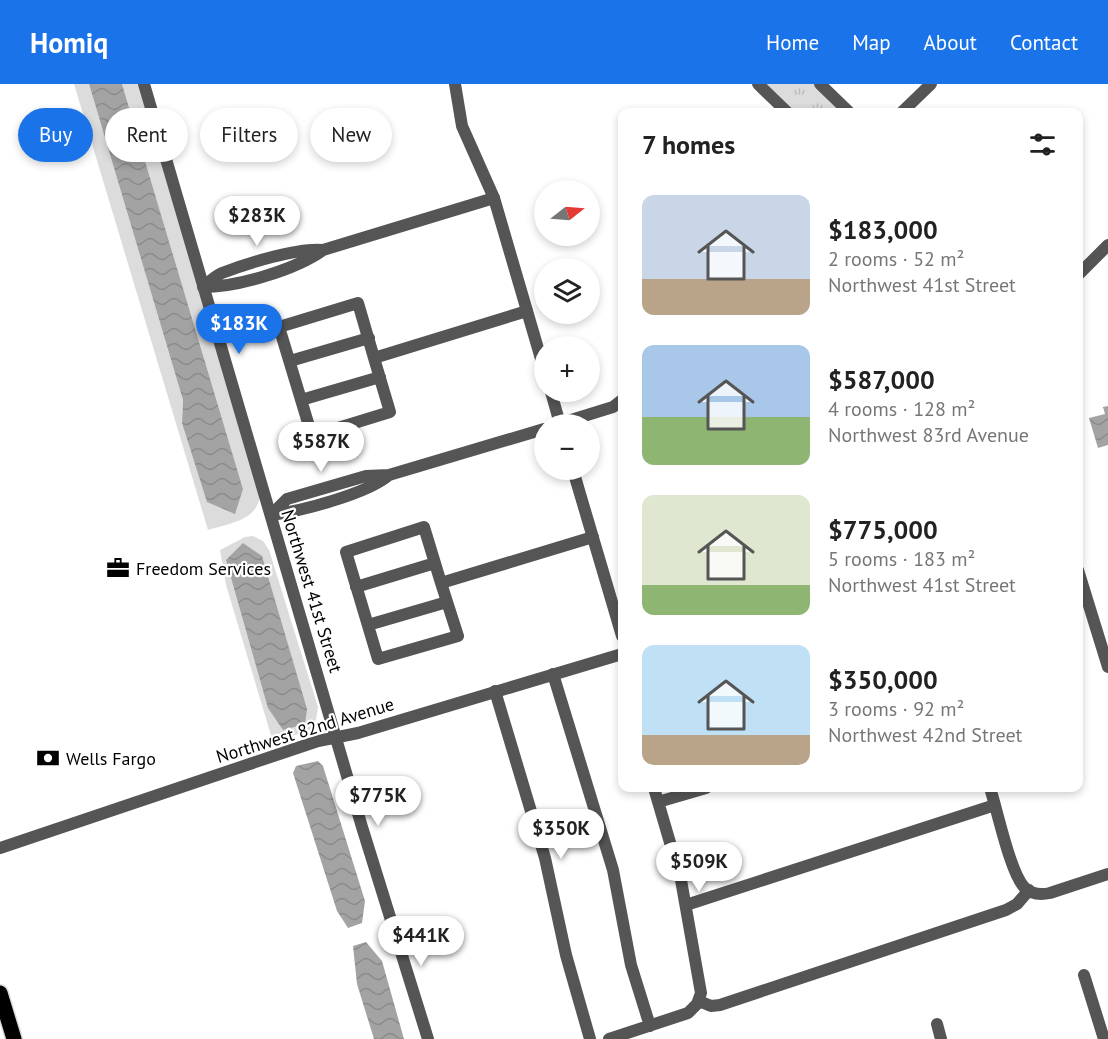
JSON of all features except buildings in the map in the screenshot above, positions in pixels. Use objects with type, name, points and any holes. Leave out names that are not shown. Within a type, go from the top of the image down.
[{"type":"main road","points":[[0,993],[14,1039]]},
{"type":"street","name":"Northwest 41st Street","points":[[144,84],[427,1039]]},
{"type":"street","points":[[455,84],[465,134],[494,198],[535,336]]},
{"type":"street","points":[[758,84],[783,108]]},
{"type":"street","points":[[820,84],[845,108]]},
{"type":"street","points":[[906,108],[931,84]]},
{"type":"street","points":[[203,287],[220,274],[311,248],[323,250],[494,198]]},
{"type":"street","points":[[1083,271],[1106,251]]},
{"type":"street","points":[[358,303],[369,338],[390,412],[312,436],[279,327],[358,303]]},
{"type":"street","points":[[374,357],[528,311]]},
{"type":"street","points":[[290,361],[369,338]]},
{"type":"street","points":[[301,400],[380,377]]},
{"type":"street","points":[[588,414],[618,402]]},
{"type":"street","points":[[271,515],[287,498],[366,476],[389,475],[534,432]]},
{"type":"street","points":[[576,480],[618,622]]},
{"type":"street","points":[[424,527],[435,563],[458,636],[378,659],[346,552],[424,527]]},
{"type":"street","points":[[441,583],[593,537]]},
{"type":"street","points":[[356,586],[435,563]]},
{"type":"street","points":[[1083,586],[1108,667]]},
{"type":"street","points":[[368,626],[447,602]]},
{"type":"street","name":"Northwest 82nd Avenue","points":[[0,848],[274,755],[618,655]]},
{"type":"street","points":[[553,674],[613,870],[631,965],[650,1026]]},
{"type":"street","points":[[495,691],[545,858],[566,955],[590,1039]]},
{"type":"street","points":[[609,1039],[688,1013],[699,1001],[700,982],[686,905],[655,792]]},
{"type":"street","points":[[658,802],[692,792]]},
{"type":"street","points":[[991,792],[1017,875],[1029,890],[1041,894],[1050,893],[1108,874]]},
{"type":"street","points":[[686,905],[995,805]]},
{"type":"street","points":[[699,1001],[711,1006],[720,1005],[870,956],[1006,910],[1017,904],[1029,890]]},
{"type":"street","points":[[1084,975],[1104,1039]]},
{"type":"street","points":[[937,1024],[941,1039]]},
{"type":"green space","points":[[74,84],[89,84],[105,138],[105,162],[112,162],[183,400],[182,423],[243,489],[145,162],[162,162],[260,492],[255,509],[243,519],[208,530],[93,147],[93,108],[81,108]]},
{"type":"green space","points":[[122,84],[139,84],[146,108],[129,108]]},
{"type":"green space","points":[[765,84],[814,84],[839,108],[790,108]]},
{"type":"green space","points":[[253,536],[263,541],[269,550],[318,707],[315,726],[310,730],[273,742],[226,585],[220,550],[245,537]]},
{"type":"water","points":[[89,84],[122,84],[129,108],[105,108],[105,138]]},
{"type":"water","points":[[112,162],[145,162],[243,489],[235,514],[207,502],[182,423],[183,400]]},
{"type":"water","points":[[1108,406],[1108,445],[1098,448],[1089,418],[1105,414],[1103,407]]},
{"type":"water","points":[[243,543],[262,556],[307,709],[305,724],[283,730],[268,708],[226,560]]},
{"type":"water","points":[[318,761],[323,766],[365,901],[362,923],[348,928],[337,911],[293,773],[296,766]]},
{"type":"water","points":[[366,942],[382,961],[404,1039],[374,1039],[357,984],[353,946]]},
{"type":"place","name":"Freedom Services","points":[[118,568]]},
{"type":"place","name":"Wells Fargo","points":[[48,758]]}]
